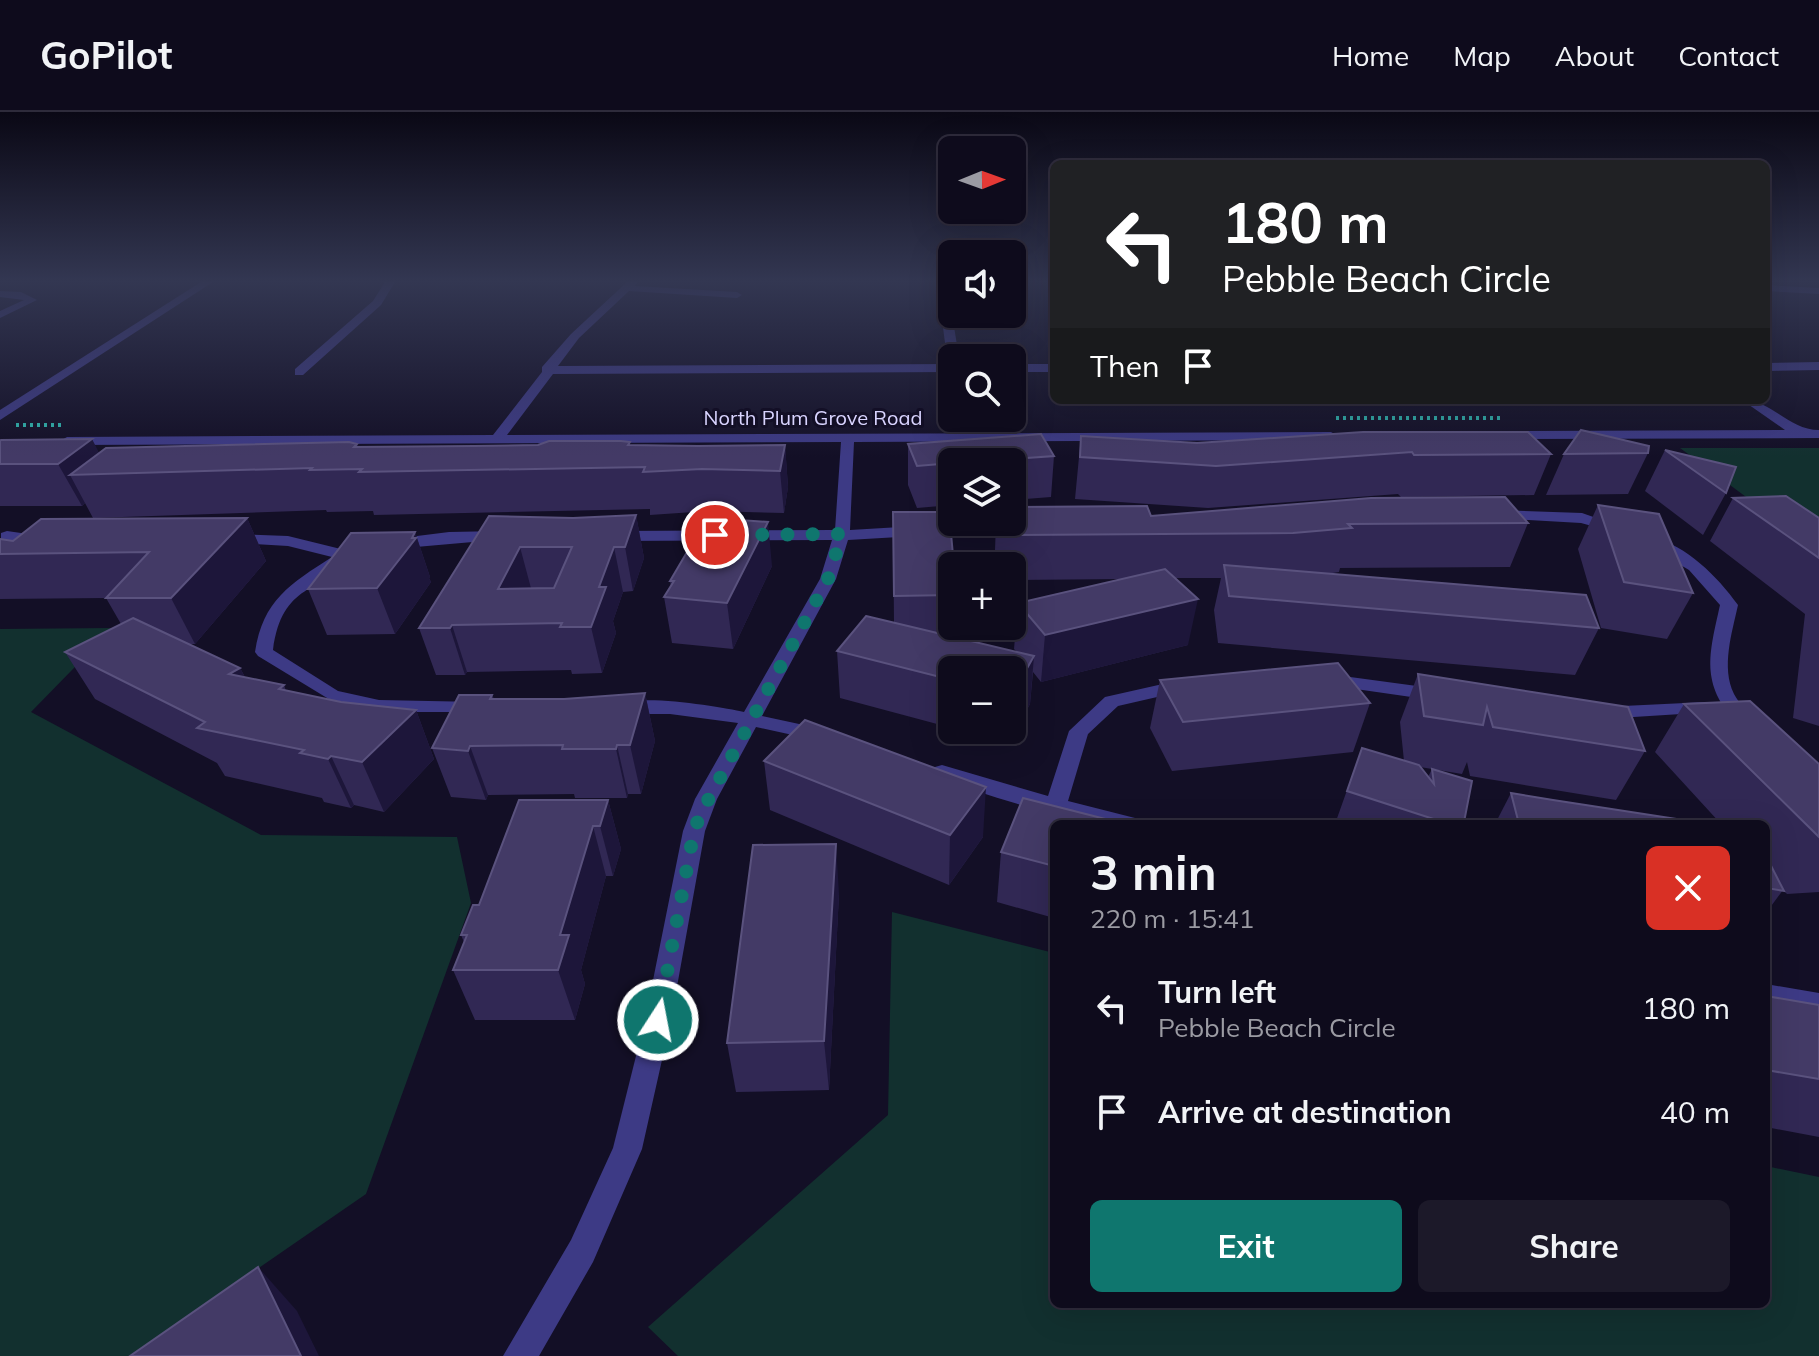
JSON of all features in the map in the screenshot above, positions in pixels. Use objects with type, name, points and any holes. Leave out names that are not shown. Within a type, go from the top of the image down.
[{"type":"street","points":[[0,416],[118,340]]},
{"type":"street","points":[[299,372],[335,340]]},
{"type":"street","points":[[497,439],[572,340]]},
{"type":"street","points":[[1770,367],[1819,366]]},
{"type":"street","points":[[546,370],[938,368]]},
{"type":"street","points":[[1026,368],[1050,368]]},
{"type":"street","points":[[1754,404],[1800,434]]},
{"type":"street","points":[[1485,435],[1819,434]]},
{"type":"street","name":"North Plum Grove Road","points":[[47,441],[1341,436]]},
{"type":"street","points":[[520,1356],[582,1251],[627,1149],[658,1020],[694,831],[706,799],[828,579],[842,534],[849,452],[847,438]]},
{"type":"street","points":[[1483,515],[1582,518],[1632,533],[1685,558],[1713,580],[1729,605],[1716,669],[1730,707],[1752,728]]},
{"type":"street","points":[[603,536],[931,533],[1032,524]]},
{"type":"street","points":[[7,536],[32,541],[63,540]]},
{"type":"street","points":[[499,708],[379,706],[332,695],[264,652],[268,624],[295,588],[357,553],[398,542],[510,536]]},
{"type":"street","points":[[214,539],[275,538],[357,553]]},
{"type":"street","points":[[1313,679],[1457,698]]},
{"type":"street","points":[[1056,805],[1079,731],[1112,701],[1165,687],[1211,683]]},
{"type":"street","points":[[1585,714],[1730,707]]},
{"type":"street","points":[[608,708],[670,708],[751,719],[844,739]]},
{"type":"street","points":[[929,767],[1000,791],[1112,820]]},
{"type":"street","points":[[1770,996],[1819,1004]]},
{"type":"green space","points":[[1680,448],[1819,448],[1819,551]]},
{"type":"green space","points":[[113,628],[31,712],[261,835],[457,837],[471,903],[366,1194],[131,1356],[0,1356],[0,629]]},
{"type":"green space","points":[[892,912],[1050,952],[1050,1308],[1770,1308],[1770,1167],[1819,1177],[1819,1356],[678,1356],[648,1327],[888,1115]]},
{"type":"building","points":[[1581,430],[1649,446],[1648,453],[1564,454]]},
{"type":"building","points":[[1363,432],[1528,432],[1551,454],[1414,455],[1412,452],[1216,466],[1080,457],[1081,436],[1197,443]]},
{"type":"building","points":[[1041,434],[1054,456],[1026,458],[1026,448],[938,448],[938,464],[917,466],[908,444]]},
{"type":"building","points":[[92,439],[58,464],[0,464],[1,440]]},
{"type":"building","points":[[549,441],[621,441],[630,442],[628,445],[785,445],[780,471],[702,469],[643,472],[645,467],[359,472],[362,469],[310,470],[312,468],[70,475],[106,448],[349,442],[357,444],[354,447],[538,445]]},
{"type":"building","points":[[1665,450],[1736,467],[1726,493]]},
{"type":"building","points":[[1786,496],[1819,518],[1819,558],[1733,498]]},
{"type":"building","points":[[1505,497],[1528,523],[1348,524],[1352,528],[1293,533],[1026,535],[1026,507],[1147,506],[1151,516],[1371,498]]},
{"type":"building","points":[[1598,505],[1659,514],[1693,593],[1624,582]]},
{"type":"building","points":[[893,512],[938,512],[938,536],[951,536],[953,552],[938,552],[938,595],[894,596]]},
{"type":"building","points":[[636,515],[625,547],[614,547],[599,587],[606,587],[591,627],[560,627],[562,623],[419,628],[489,516],[573,518]],"holes":[[[520,547],[572,547],[554,588],[498,589]]]},
{"type":"building","points":[[247,518],[171,598],[106,598],[149,552],[0,554],[0,539],[13,541],[41,519]]},
{"type":"building","points":[[712,518],[768,522],[727,603],[664,597],[697,535]]},
{"type":"building","points":[[415,532],[412,538],[416,538],[377,588],[308,589],[351,533]]},
{"type":"building","points":[[1224,565],[1586,595],[1599,628],[1229,596]]},
{"type":"building","points":[[1165,569],[1198,599],[1045,635],[1026,612],[1026,601]]},
{"type":"building","points":[[866,616],[938,633],[938,640],[967,640],[1034,656],[1026,670],[1026,656],[938,656],[938,676],[837,651]]},
{"type":"building","points":[[133,618],[240,668],[229,674],[284,685],[279,689],[341,702],[416,710],[362,762],[331,756],[328,759],[300,753],[304,750],[197,728],[205,722],[65,652]]},
{"type":"building","points":[[1338,663],[1370,703],[1183,722],[1160,680]]},
{"type":"building","points":[[1418,674],[1628,707],[1645,751],[1493,727],[1487,707],[1483,725],[1424,716]]},
{"type":"building","points":[[645,693],[630,745],[617,745],[616,749],[562,749],[563,745],[470,746],[468,751],[432,748],[459,695],[492,695],[490,699],[564,699]]},
{"type":"building","points":[[1750,701],[1819,764],[1819,837],[1684,704]]},
{"type":"building","points":[[805,720],[986,787],[950,835],[764,761]]},
{"type":"building","points":[[1362,748],[1419,765],[1434,784],[1432,769],[1472,781],[1464,820],[1437,820],[1347,791]]},
{"type":"building","points":[[1511,793],[1683,820],[1518,820]]},
{"type":"building","points":[[1023,798],[1109,820],[1050,820],[1050,865],[1001,852]]},
{"type":"building","points":[[519,800],[608,800],[600,826],[593,826],[560,935],[569,935],[558,970],[453,970],[467,935],[461,935],[473,905],[479,905]]},
{"type":"building","points":[[836,844],[824,1041],[727,1043],[753,845]]},
{"type":"building","points":[[1770,864],[1784,891],[1770,889]]},
{"type":"building","points":[[1770,997],[1819,1005],[1819,1079],[1770,1071]]},
{"type":"building","points":[[258,1267],[301,1356],[130,1356]]},
{"type":"route","points":[[658,1020],[694,831],[706,799],[828,579],[842,534],[715,535]]}]
